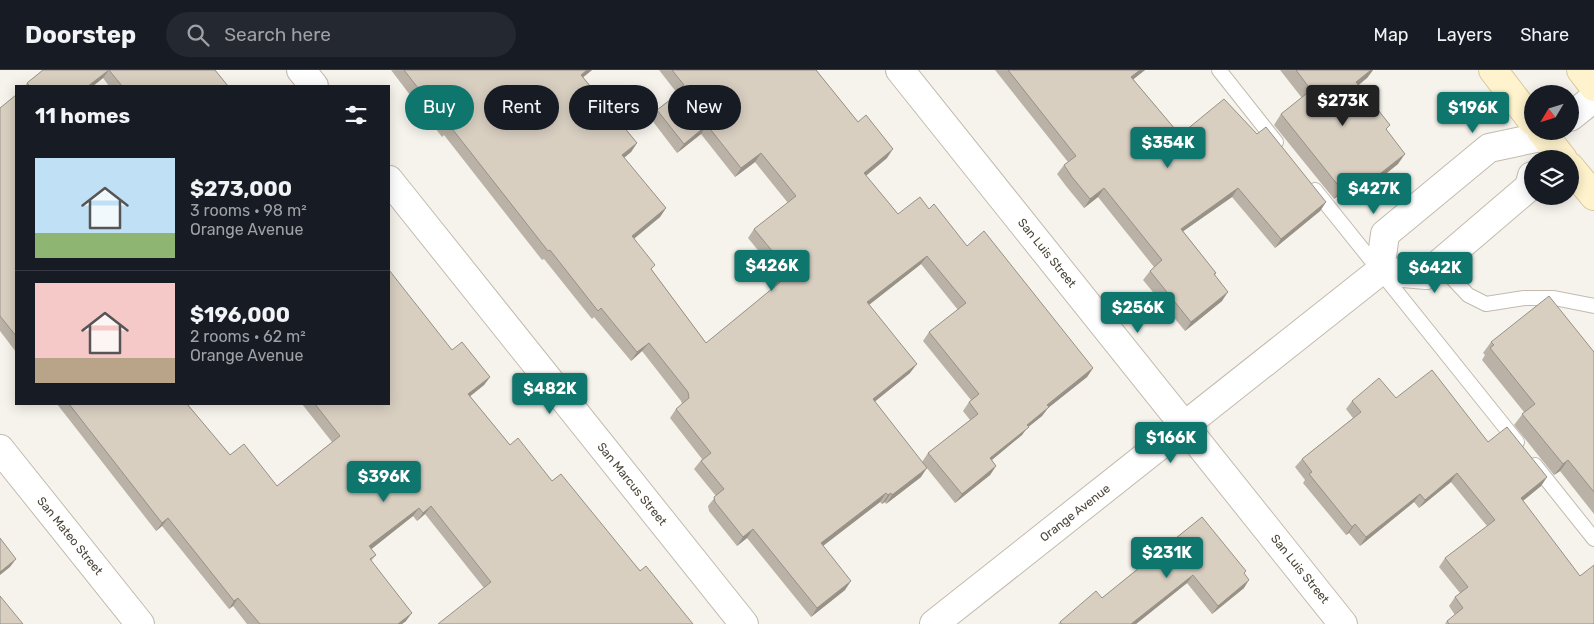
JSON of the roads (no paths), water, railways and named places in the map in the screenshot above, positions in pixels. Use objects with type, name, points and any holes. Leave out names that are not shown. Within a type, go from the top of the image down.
[{"type":"main road","points":[[1493,70],[1524,113]]},
{"type":"main road","points":[[1581,70],[1594,87]]},
{"type":"main road","points":[[1545,140],[1554,150]]},
{"type":"main road","points":[[1579,178],[1594,196]]},
{"type":"street","points":[[301,70],[313,85]]},
{"type":"street","name":"San Luis Street","points":[[900,70],[1343,624]]},
{"type":"street","points":[[1579,110],[1594,98]]},
{"type":"street","points":[[1524,140],[1489,148],[1385,234],[1380,272],[1426,275],[1524,191]]},
{"type":"street","name":"San Marcus Street","points":[[390,181],[744,624]]},
{"type":"street","name":"Orange Avenue","points":[[934,624],[1380,272]]},
{"type":"street","name":"San Mateo Street","points":[[0,449],[140,624]]},
{"type":"lane","points":[[1219,70],[1287,155]]},
{"type":"lane","points":[[1306,178],[1594,539]]},
{"type":"lane","points":[[1439,264],[1468,295],[1486,304],[1524,298],[1554,298],[1594,306]]}]
